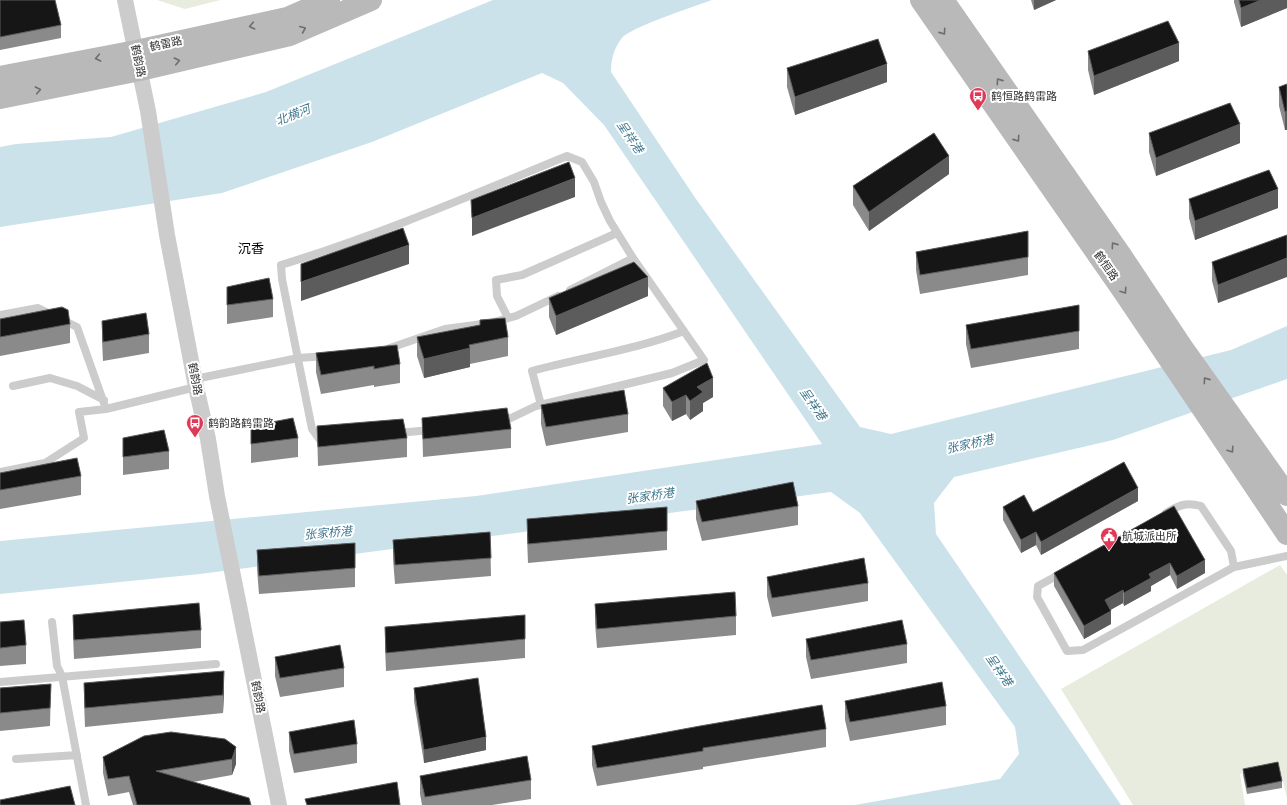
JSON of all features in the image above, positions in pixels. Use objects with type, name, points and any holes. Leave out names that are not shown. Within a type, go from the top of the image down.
[{"type":"street","name":"鹤韵路","points":[[125,0],[148,111],[168,236],[195,383],[208,439],[218,502],[279,805]]},
{"type":"street","name":"鹤雷路","points":[[138,60],[287,18],[329,0]]},
{"type":"street","name":"鹤雷路","points":[[0,77],[138,60],[290,35],[371,0]]},
{"type":"street","name":"鹤恒路","points":[[921,0],[1124,292],[1174,350]]},
{"type":"street","name":"鹤恒路","points":[[943,0],[1116,247],[1174,350],[1219,415],[1287,534]]},
{"type":"street","points":[[0,98],[138,60]]},
{"type":"street","name":"鹤恒路","points":[[1219,415],[1287,494]]},
{"type":"lane","points":[[567,156],[582,162],[594,182],[601,202],[617,233],[633,258],[704,360],[672,373],[541,405],[511,418],[475,426],[320,440],[312,429],[282,279],[281,265],[404,223],[567,156]]},
{"type":"lane","points":[[508,318],[497,296],[496,280],[522,276],[617,233]]},
{"type":"lane","points":[[376,352],[445,329],[490,323],[516,316],[633,258]]},
{"type":"lane","points":[[0,315],[38,308],[78,327],[106,408]]},
{"type":"lane","points":[[541,405],[532,371],[564,362],[617,352],[661,340],[684,331]]},
{"type":"lane","points":[[0,472],[45,463],[84,438],[80,412],[106,408],[195,383],[298,358],[333,356]]},
{"type":"lane","points":[[13,386],[50,378],[77,386],[104,400]]},
{"type":"lane","points":[[1156,518],[1177,506],[1189,503],[1201,506],[1231,551],[1234,566]]},
{"type":"lane","points":[[1073,566],[1038,586],[1036,597],[1067,651],[1083,650],[1234,566],[1287,556]]},
{"type":"lane","points":[[52,622],[57,666],[62,676],[86,805]]},
{"type":"lane","points":[[0,682],[216,664]]},
{"type":"lane","points":[[16,759],[77,755]]},
{"type":"shaded area","points":[[157,0],[220,0],[185,9]]},
{"type":"shaded area","points":[[1280,565],[1287,575],[1287,798],[1279,765],[1240,774],[1245,805],[1133,805],[1061,689]]},
{"type":"water","points":[[493,0],[712,0],[650,23],[628,33],[622,38],[615,50],[612,58],[611,72],[696,199],[860,427],[891,434],[1231,350],[1287,326],[1287,379],[1113,440],[954,477],[934,503],[936,534],[1121,805],[855,805],[1000,779],[1019,754],[1015,727],[860,513],[831,492],[200,574],[0,594],[0,541],[476,496],[822,444],[604,125],[563,83],[542,73],[372,142],[222,193],[0,227],[0,147],[16,144],[111,137],[266,92]]},
{"type":"building","points":[[0,0],[55,0],[61,25],[0,37]]},
{"type":"building","points":[[1239,0],[1261,0],[1241,8]]},
{"type":"building","points":[[1168,21],[1179,43],[1094,76],[1088,51]]},
{"type":"building","points":[[878,39],[887,64],[795,97],[787,68]]},
{"type":"building","points":[[1287,84],[1287,111],[1285,112],[1279,87]]},
{"type":"building","points":[[1230,103],[1240,124],[1156,158],[1149,133]]},
{"type":"building","points":[[934,133],[949,156],[869,212],[853,186]]},
{"type":"building","points":[[569,162],[575,178],[472,218],[471,200]]},
{"type":"building","points":[[1269,170],[1278,189],[1195,221],[1189,199]]},
{"type":"building","points":[[403,228],[409,245],[301,282],[301,264]]},
{"type":"building","points":[[1028,231],[1028,257],[920,275],[916,252]]},
{"type":"building","points":[[1287,235],[1287,258],[1218,285],[1212,262]]},
{"type":"building","points":[[634,262],[648,277],[556,316],[549,298]]},
{"type":"building","points":[[269,278],[273,299],[227,305],[227,287]]},
{"type":"building","points":[[1079,305],[1079,331],[971,349],[966,325]]},
{"type":"building","points":[[62,307],[68,310],[70,324],[0,337],[0,319]]},
{"type":"building","points":[[146,313],[149,334],[103,342],[102,321]]},
{"type":"building","points":[[505,318],[508,337],[469,345],[470,348],[424,359],[417,337],[480,325],[480,320]]},
{"type":"building","points":[[397,345],[400,364],[374,369],[374,366],[321,375],[316,353]]},
{"type":"building","points":[[707,363],[713,378],[697,387],[703,392],[690,401],[686,395],[672,402],[663,388]]},
{"type":"building","points":[[624,390],[628,414],[546,427],[541,405]]},
{"type":"building","points":[[507,408],[511,429],[423,439],[422,418]]},
{"type":"building","points":[[293,418],[298,438],[251,444],[251,426]]},
{"type":"building","points":[[403,419],[407,438],[318,447],[317,426]]},
{"type":"building","points":[[164,430],[169,451],[123,457],[123,438]]},
{"type":"building","points":[[77,458],[81,476],[0,490],[0,473]]},
{"type":"building","points":[[1124,462],[1138,488],[1041,542],[1036,532],[1021,540],[1003,507],[1024,495],[1033,512]]},
{"type":"building","points":[[793,482],[798,506],[702,522],[696,501]]},
{"type":"building","points":[[1174,506],[1205,560],[1177,576],[1170,563],[1149,574],[1151,578],[1124,593],[1123,590],[1105,600],[1111,611],[1084,626],[1054,573]]},
{"type":"building","points":[[667,507],[667,531],[528,544],[527,519]]},
{"type":"building","points":[[490,532],[491,558],[395,565],[393,540]]},
{"type":"building","points":[[355,543],[355,568],[259,576],[257,550]]},
{"type":"building","points":[[864,558],[868,583],[772,598],[767,577]]},
{"type":"building","points":[[735,592],[736,616],[597,629],[595,604]]},
{"type":"building","points":[[199,603],[201,630],[74,640],[73,615]]},
{"type":"building","points":[[525,615],[525,639],[386,653],[385,627]]},
{"type":"building","points":[[24,620],[26,645],[0,648],[0,622]]},
{"type":"building","points":[[902,620],[907,644],[811,660],[806,639]]},
{"type":"building","points":[[340,645],[344,668],[280,678],[275,657]]},
{"type":"building","points":[[224,671],[223,695],[85,708],[84,683]]},
{"type":"building","points":[[478,678],[486,737],[424,750],[414,688]]},
{"type":"building","points":[[942,682],[946,706],[850,722],[845,701]]},
{"type":"building","points":[[51,684],[50,708],[0,713],[0,688]]},
{"type":"building","points":[[822,705],[826,729],[703,748],[703,751],[597,768],[592,746]]},
{"type":"building","points":[[354,720],[357,744],[294,754],[289,732]]},
{"type":"building","points":[[171,732],[225,739],[236,747],[232,759],[156,771],[249,798],[251,805],[137,805],[129,776],[108,779],[103,757],[144,736]]},
{"type":"building","points":[[527,756],[531,780],[425,797],[420,776]]},
{"type":"building","points":[[1278,762],[1282,781],[1247,788],[1243,769]]},
{"type":"building","points":[[397,782],[400,805],[307,805],[305,799]]},
{"type":"building","points":[[70,786],[75,805],[0,805],[0,800]]},
{"type":"place","name":"鹤恒路鹤雷路","points":[[978,111]]},
{"type":"place","name":"鹤韵路鹤雷路","points":[[195,438]]},
{"type":"place","name":"航城派出所","points":[[1109,551]]},
{"type":"district","name":"沉香","points":[[251,248]]},
{"type":"water label","name":"北横河","points":[[293,115]]},
{"type":"water label","name":"呈祥港","points":[[630,137]]},
{"type":"water label","name":"呈祥港","points":[[813,404]]},
{"type":"water label","name":"张家桥港","points":[[970,444]]},
{"type":"water label","name":"张家桥港","points":[[650,496]]},
{"type":"water label","name":"张家桥港","points":[[328,533]]},
{"type":"water label","name":"呈祥港","points":[[999,670]]}]
